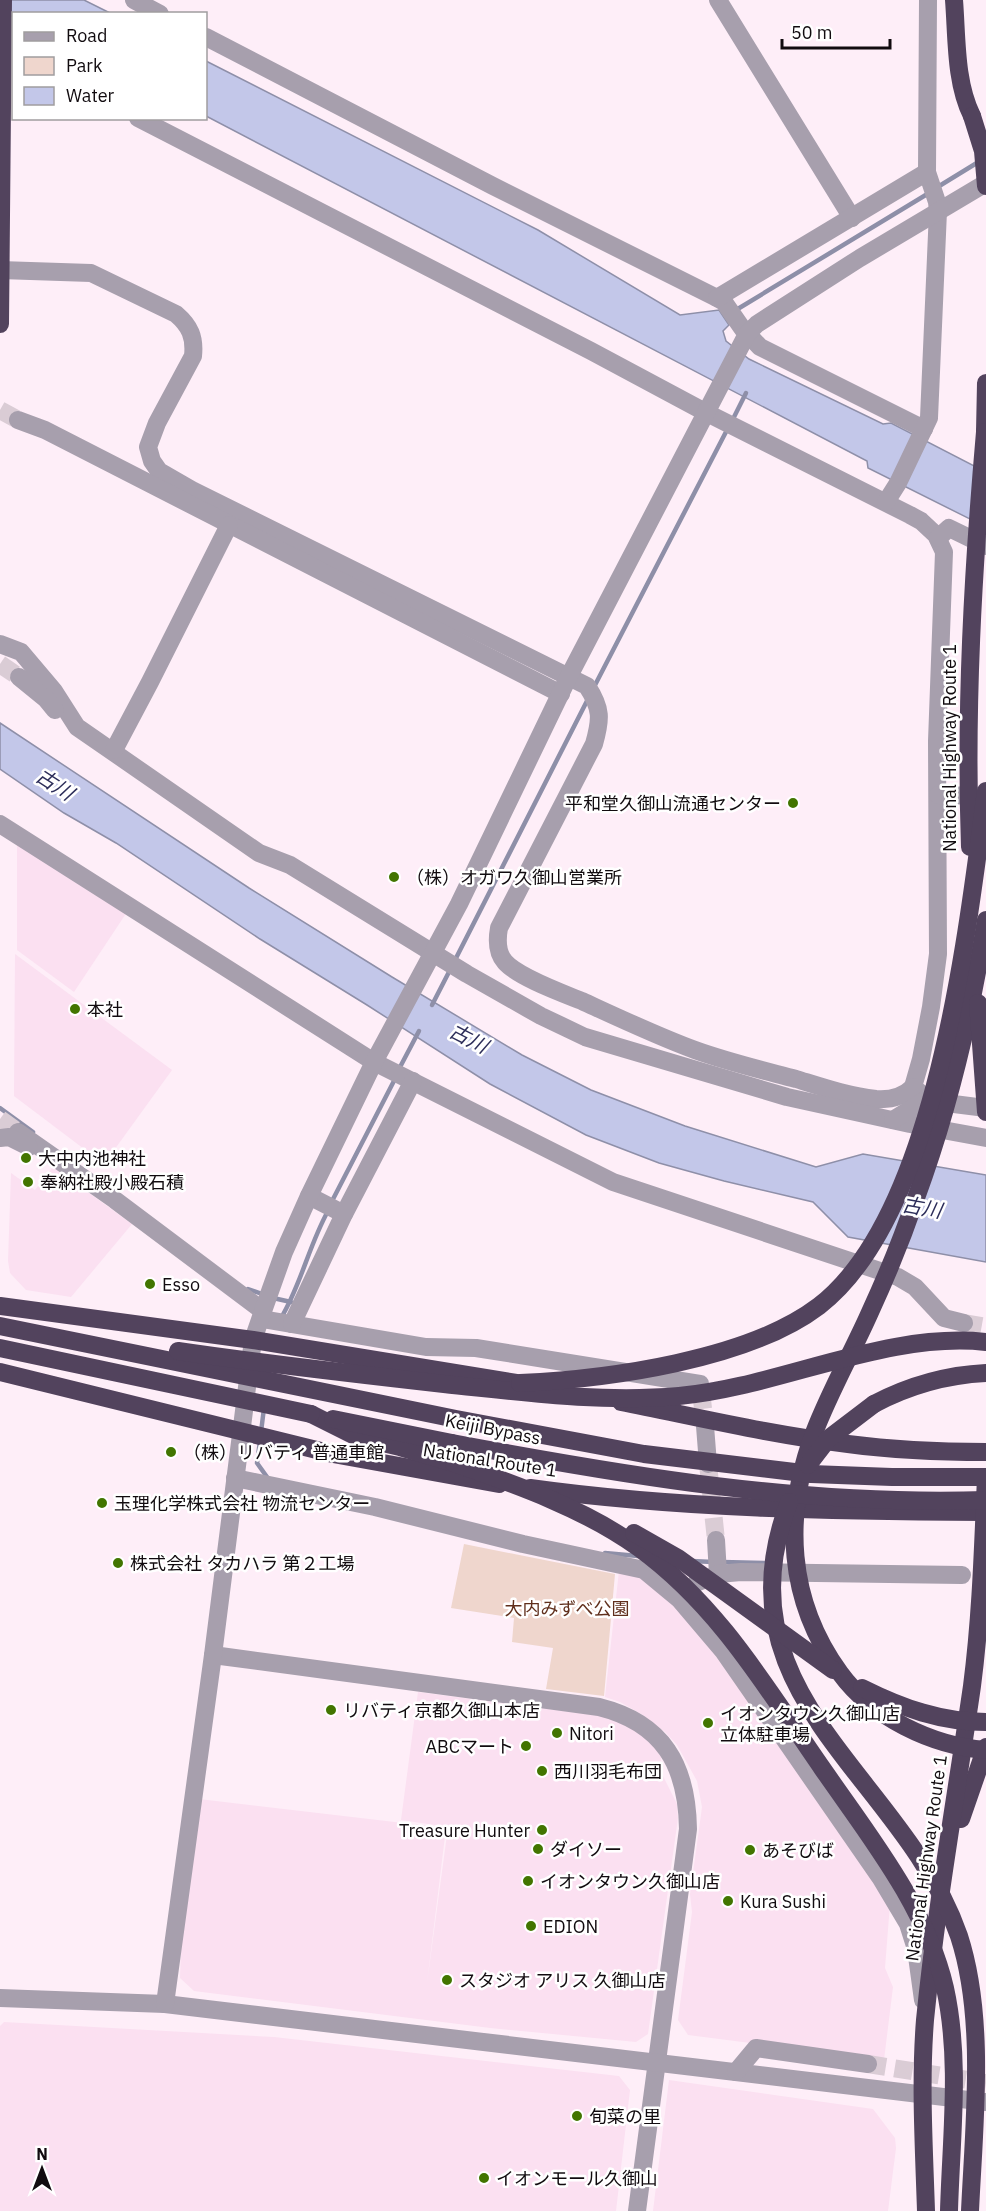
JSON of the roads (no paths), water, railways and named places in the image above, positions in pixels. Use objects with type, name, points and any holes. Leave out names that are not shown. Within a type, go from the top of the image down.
[{"type":"highway","points":[[0,324],[5,55],[2,30],[3,0]]},
{"type":"highway","points":[[954,0],[961,84],[965,103],[972,116],[983,151],[986,184]]},
{"type":"highway","name":"National Highway Route 1","points":[[986,383],[985,432],[973,567],[967,775],[970,861],[986,1110]]},
{"type":"highway","points":[[426,1382],[506,1384],[545,1382],[591,1377],[678,1362],[745,1344],[771,1334],[797,1320],[838,1289],[872,1246],[904,1177],[919,1136],[934,1084],[967,937],[986,791]]},
{"type":"highway","points":[[944,1875],[986,1748],[930,1737],[900,1724],[874,1707],[850,1687],[829,1658],[815,1633],[798,1579],[794,1552],[798,1489],[805,1461],[829,1400],[872,1309],[918,1194],[950,1094],[978,971],[986,920]]},
{"type":"highway","points":[[0,1306],[253,1341],[576,1393],[796,1436],[892,1449],[986,1452]]},
{"type":"highway","points":[[0,1325],[251,1361],[426,1382],[562,1397],[645,1399],[682,1396],[721,1389],[900,1347],[957,1341],[986,1342]]},
{"type":"highway","name":"Keiji Bypass","points":[[0,1325],[466,1422],[644,1454],[811,1473],[892,1477],[986,1477]]},
{"type":"highway","name":"Keiji Bypass","points":[[0,1348],[547,1461],[730,1489],[986,1509]]},
{"type":"highway","name":"National Route 1","points":[[0,1372],[242,1433],[406,1468],[578,1494],[771,1507],[986,1509]]},
{"type":"highway","points":[[970,2211],[976,2063],[975,2027],[967,1965],[959,1936],[936,1883],[920,1857],[822,1730],[805,1702],[791,1674],[777,1629],[772,1598],[772,1568],[777,1541],[795,1488],[810,1462],[828,1439],[874,1404],[901,1390],[929,1380],[986,1373]]},
{"type":"highway","points":[[311,1414],[357,1437],[400,1447],[491,1476],[543,1493],[591,1513],[678,1558],[827,1666],[857,1685],[919,1713],[949,1720],[986,1722]]},
{"type":"highway","points":[[491,1476],[606,1527],[638,1547],[694,1594],[717,1619],[745,1657],[890,1868],[925,1930],[940,1970],[950,2017],[953,2083],[949,2211]]},
{"type":"highway","name":"National Highway Route 1","points":[[926,2211],[923,2094],[925,2022],[972,1684],[981,1598],[986,1477]]},
{"type":"street","points":[[134,0],[156,12]]},
{"type":"street","points":[[718,0],[852,218]]},
{"type":"street","points":[[886,502],[898,483],[929,418],[938,206],[928,175],[928,0]]},
{"type":"street","points":[[207,38],[493,186],[721,300],[743,335],[760,348],[923,431]]},
{"type":"street","points":[[18,420],[45,430],[229,525],[565,686],[587,687],[599,708],[600,723],[594,744],[499,928],[498,949],[504,961],[516,971],[695,1050],[729,1061],[848,1094],[875,1099],[905,1095],[913,1087],[931,1007],[938,954],[937,741],[944,552],[938,538],[921,521],[886,502],[705,412],[142,120]]},
{"type":"street","points":[[721,300],[852,218],[928,175]]},
{"type":"street","points":[[165,2004],[253,1341],[284,1252],[309,1196],[376,1059],[432,956],[565,686],[716,393],[743,335],[938,206],[986,184]]},
{"type":"street","points":[[0,270],[91,273],[176,314],[186,323],[193,339],[193,356],[157,423],[148,447],[152,461],[159,471],[565,686]]},
{"type":"street","points":[[114,750],[229,525]]},
{"type":"street","points":[[938,538],[949,528],[986,546]]},
{"type":"street","points":[[0,644],[21,652],[54,691],[77,727]]},
{"type":"street","points":[[19,677],[46,699],[64,721],[114,750],[259,853],[290,865],[432,956],[541,1016],[585,1037],[787,1096],[986,1138]]},
{"type":"street","points":[[938,795],[986,796]]},
{"type":"street","points":[[0,824],[413,1081],[614,1182],[898,1277],[915,1287],[944,1318],[964,1323]]},
{"type":"street","points":[[292,1324],[344,1214],[413,1081]]},
{"type":"street","points":[[913,1087],[927,1100],[986,1110]]},
{"type":"street","points":[[893,1120],[927,1100]]},
{"type":"street","points":[[18,1132],[56,1158],[262,1315],[292,1324],[426,1347],[476,1348],[700,1384],[701,1391]]},
{"type":"street","points":[[0,1138],[9,1137],[56,1158]]},
{"type":"street","points":[[309,1196],[344,1214]]},
{"type":"street","points":[[705,1426],[708,1464]]},
{"type":"street","points":[[236,1478],[375,1507],[523,1544],[644,1570],[679,1599],[724,1652],[861,1849],[908,1924],[916,1949],[925,2022]]},
{"type":"street","points":[[716,1540],[718,1574]]},
{"type":"street","points":[[679,1599],[698,1581],[718,1574],[741,1572],[962,1575]]},
{"type":"street","points":[[213,1654],[599,1707],[627,1716],[657,1737],[671,1754],[680,1772],[688,1802],[688,1829],[655,2062],[637,2211]]},
{"type":"street","points":[[0,1998],[165,2004],[986,2102]]},
{"type":"street","points":[[736,2072],[756,2048],[868,2064]]},
{"type":"water","points":[[0,0],[84,0],[108,12],[12,12],[12,16],[0,10]]},
{"type":"water","points":[[207,62],[538,230],[680,315],[719,310],[729,325],[723,331],[726,341],[749,359],[883,424],[891,423],[986,472],[986,527],[868,468],[867,461],[207,117]]},
{"type":"water","name":"古川","points":[[0,723],[249,888],[392,977],[522,1055],[591,1090],[685,1126],[816,1167],[863,1154],[986,1175],[986,1262],[848,1237],[813,1202],[659,1163],[586,1135],[490,1084],[260,939],[116,843],[64,813],[0,769]]},
{"type":"waterway","points":[[936,188],[980,161]]},
{"type":"waterway","points":[[736,310],[929,193]]},
{"type":"waterway","points":[[732,421],[746,393]]},
{"type":"waterway","points":[[594,687],[728,428]]},
{"type":"waterway","points":[[454,962],[589,697]]},
{"type":"waterway","points":[[432,1005],[450,970]]},
{"type":"waterway","points":[[399,1069],[419,1031]]},
{"type":"waterway","points":[[331,1203],[396,1077]]},
{"type":"waterway","points":[[0,1108],[33,1132]]},
{"type":"waterway","points":[[281,1318],[328,1211]]},
{"type":"waterway","points":[[248,1289],[265,1295]]},
{"type":"waterway","points":[[273,1298],[291,1302]]},
{"type":"waterway","points":[[261,1432],[264,1408]]},
{"type":"waterway","points":[[260,1441],[257,1463],[267,1477]]},
{"type":"waterway","points":[[605,1553],[638,1556]]},
{"type":"waterway","points":[[692,1561],[713,1562]]},
{"type":"waterway","points":[[722,1562],[767,1563]]},
{"type":"tunnel","points":[[0,410],[18,420]]},
{"type":"tunnel","points":[[0,664],[19,677]]},
{"type":"tunnel","points":[[0,1119],[18,1132]]},
{"type":"tunnel","points":[[964,1323],[986,1327]]},
{"type":"tunnel","points":[[701,1391],[705,1426]]},
{"type":"tunnel","points":[[708,1464],[716,1540]]},
{"type":"tunnel","points":[[868,2064],[986,2083]]},
{"type":"place","name":"平和堂久御山流通センター","points":[[793,803]]},
{"type":"place","name":"（株）オガワ久御山営業所","points":[[394,877]]},
{"type":"place","name":"本社","points":[[75,1009]]},
{"type":"place","name":"大中内池神社","points":[[26,1158]]},
{"type":"place","name":"奉納社殿小殿石積","points":[[28,1182]]},
{"type":"place","name":"Esso","points":[[150,1284]]},
{"type":"place","name":"（株）リバティ 普通車館","points":[[171,1452]]},
{"type":"place","name":"玉理化学株式会社 物流センター","points":[[102,1503]]},
{"type":"place","name":"株式会社 タカハラ 第２工場","points":[[118,1563]]},
{"type":"place","name":"リバティ京都久御山本店","points":[[331,1710]]},
{"type":"place","name":"イオンタウン久御山店 立体駐車場","points":[[708,1723]]},
{"type":"place","name":"Nitori","points":[[557,1733]]},
{"type":"place","name":"ABCマート","points":[[526,1746]]},
{"type":"place","name":"西川羽毛布団","points":[[542,1771]]},
{"type":"place","name":"Treasure Hunter","points":[[542,1830]]},
{"type":"place","name":"ダイソー","points":[[538,1849]]},
{"type":"place","name":"あそびば","points":[[750,1850]]},
{"type":"place","name":"イオンタウン久御山店","points":[[528,1881]]},
{"type":"place","name":"Kura Sushi","points":[[728,1901]]},
{"type":"place","name":"EDION","points":[[531,1926]]},
{"type":"place","name":"スタジオ アリス 久御山店","points":[[447,1980]]},
{"type":"place","name":"旬菜の里","points":[[577,2116]]},
{"type":"place","name":"イオンモール久御山","points":[[484,2178]]},
{"type":"park label","name":"大内みずべ公園","points":[[567,1608]]}]
